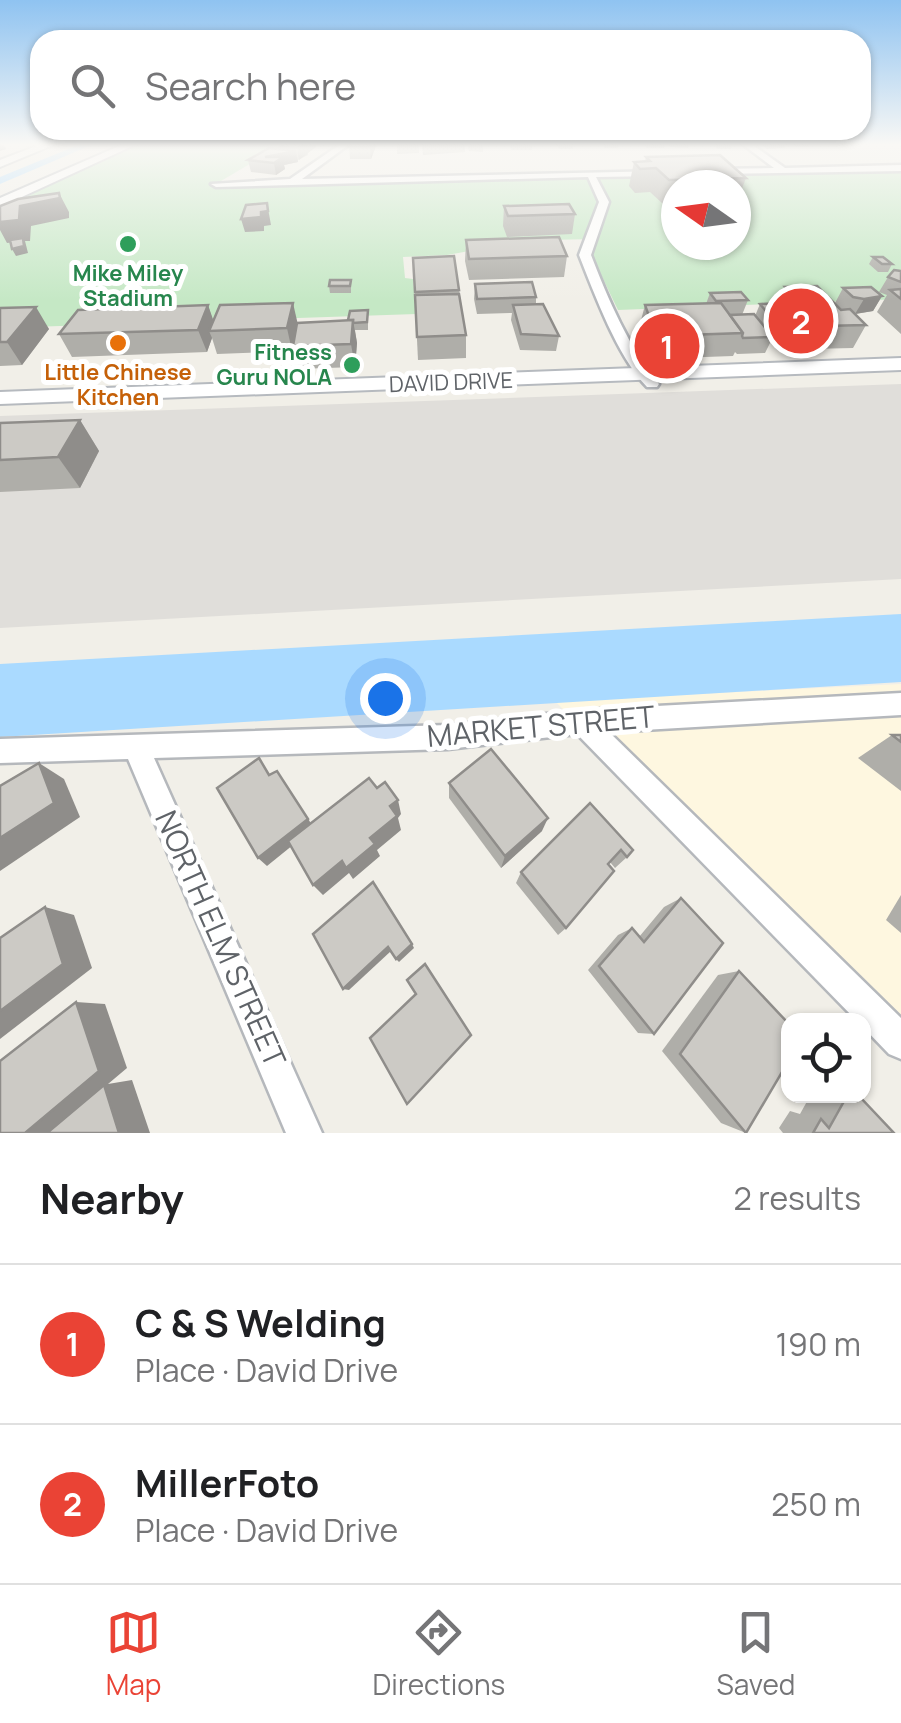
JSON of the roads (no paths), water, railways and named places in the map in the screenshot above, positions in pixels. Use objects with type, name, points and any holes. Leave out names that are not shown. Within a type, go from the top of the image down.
[{"type":"main road","name":"DAVID DRIVE","points":[[0,408],[648,380],[901,364]]},
{"type":"main road","name":"DAVID DRIVE","points":[[0,398],[901,376]]},
{"type":"street","points":[[601,196],[604,202],[585,255],[601,296],[648,380]]},
{"type":"street","name":"MARKET STREET","points":[[0,751],[448,737],[582,722],[901,704]]},
{"type":"street","points":[[582,722],[901,1042]]},
{"type":"street","name":"NORTH ELM STREET","points":[[135,745],[304,1133]]},
{"type":"water","points":[[901,614],[901,682],[0,737],[0,664]]},
{"type":"place","name":"Mike Miley Stadium","points":[[128,244]]},
{"type":"place","name":"MillerFoto","points":[[801,321]]},
{"type":"place","name":"Little Chinese Kitchen","points":[[118,343]]},
{"type":"place","name":"C & S Welding","points":[[667,346]]},
{"type":"place","name":"Fitness Guru NOLA","points":[[352,365]]}]
